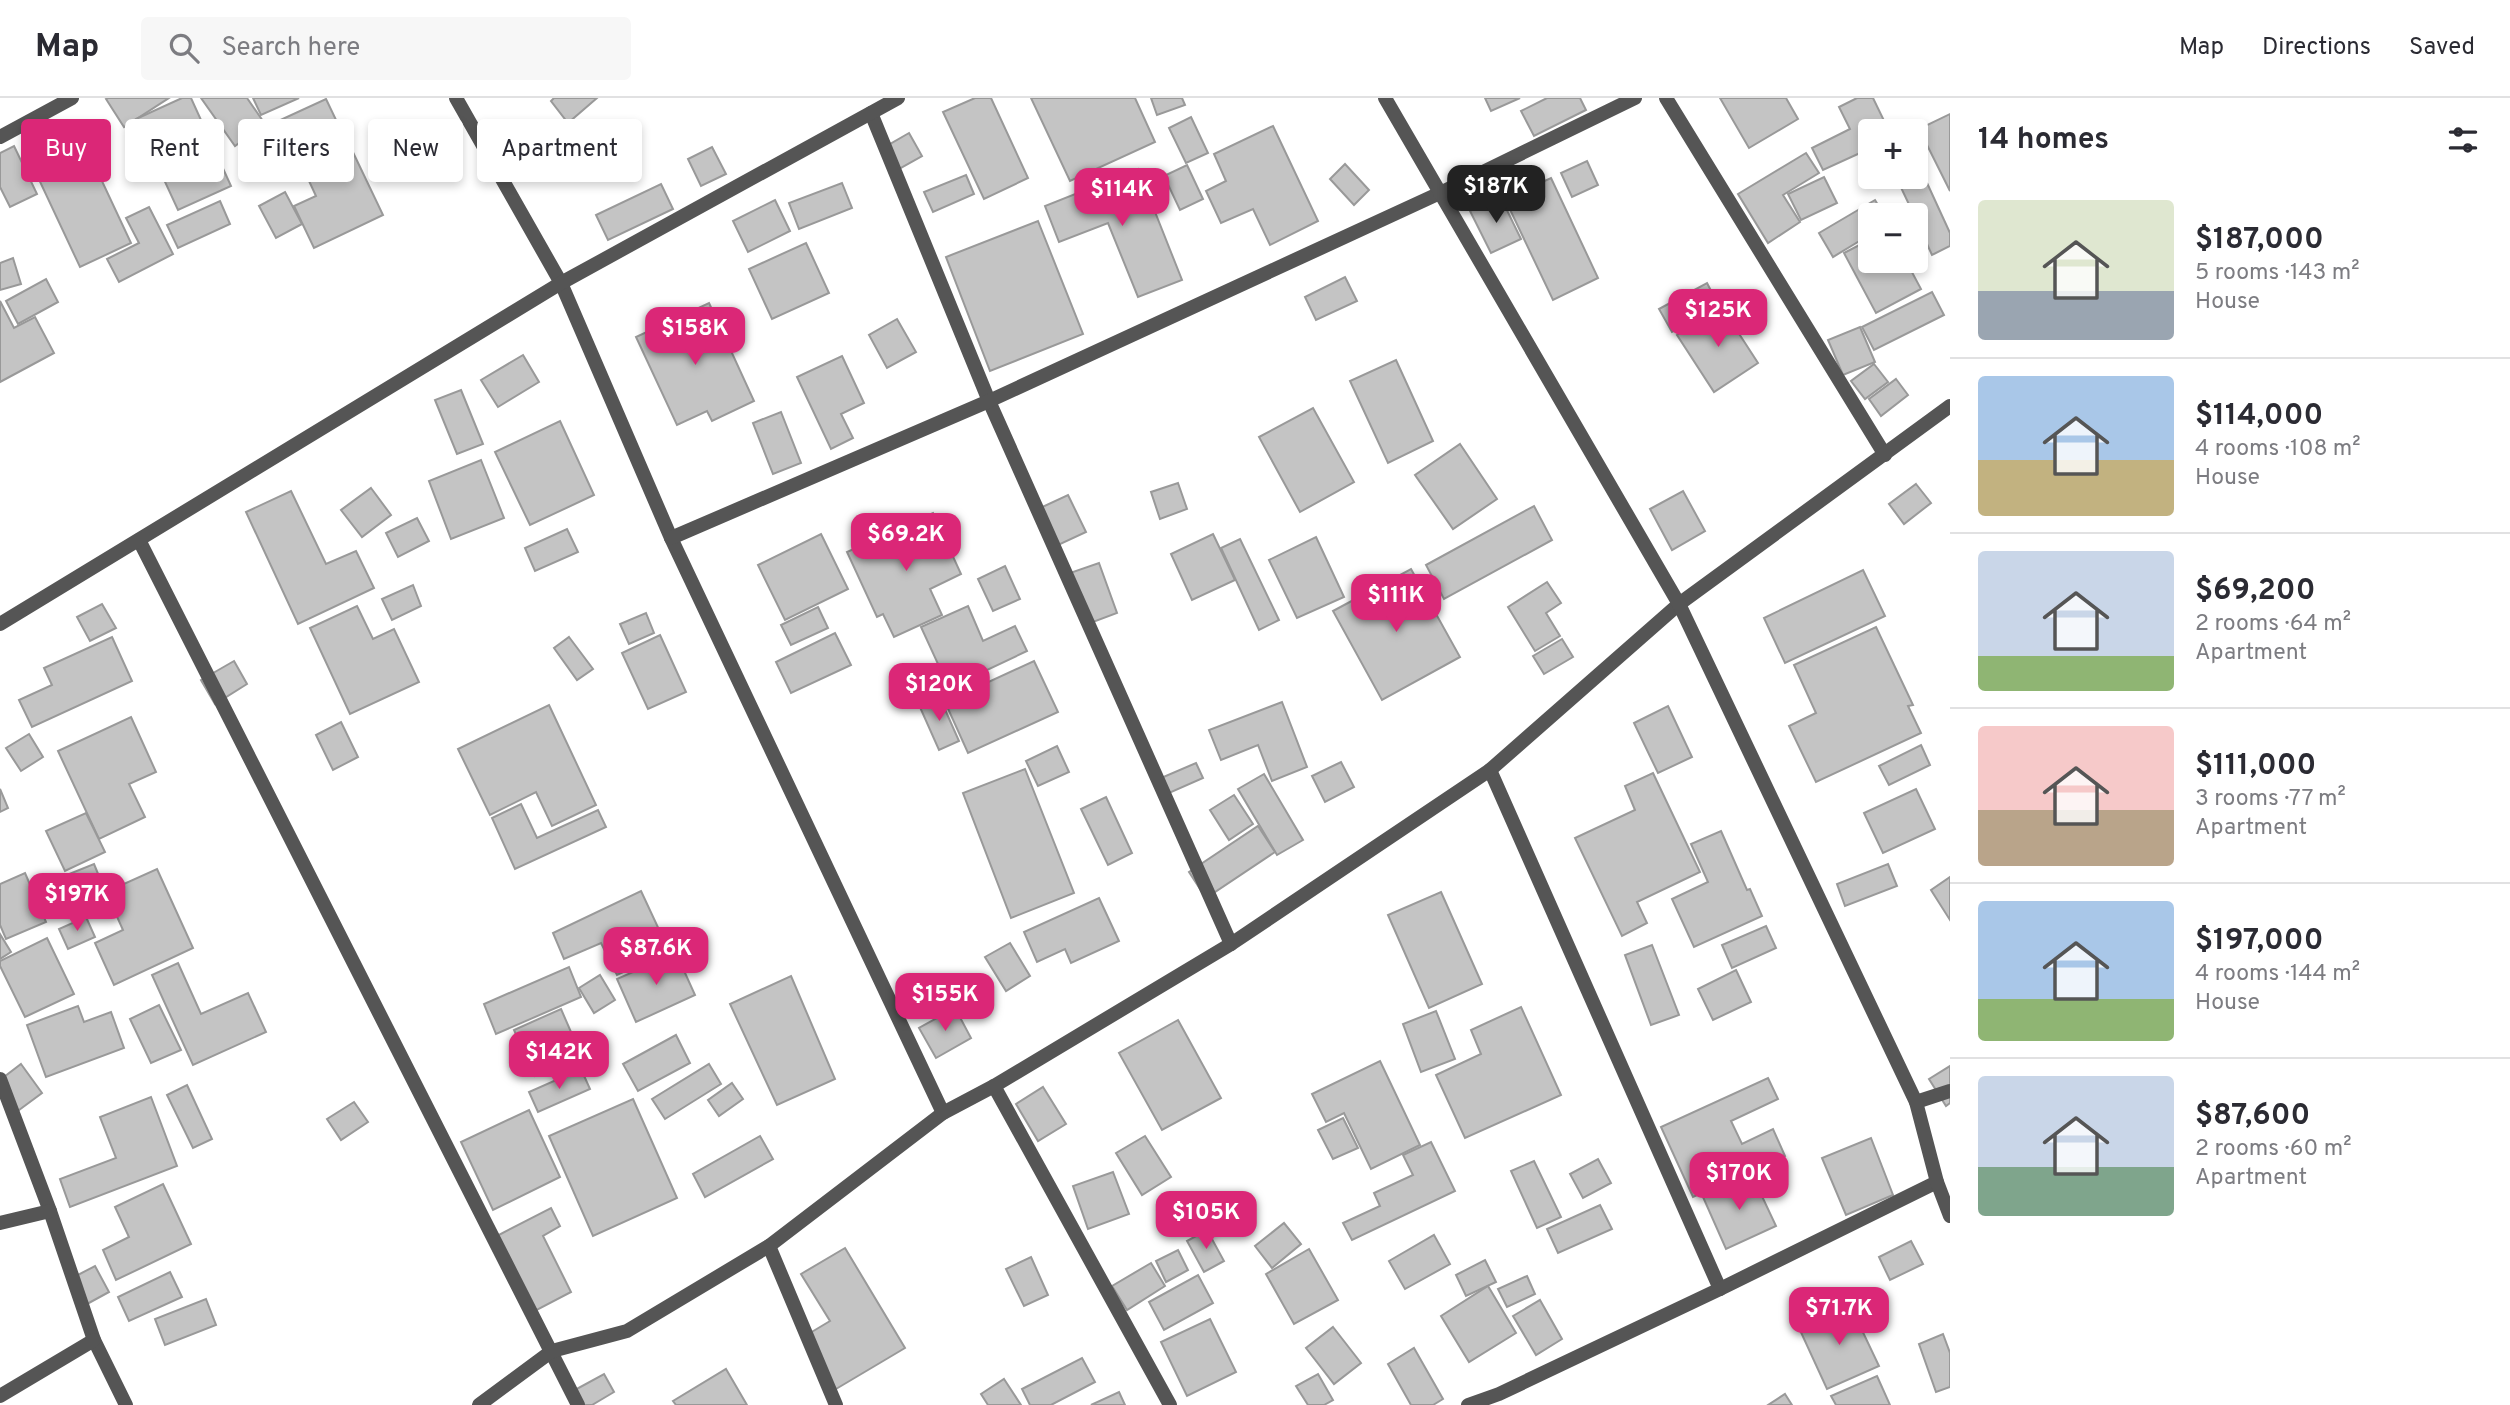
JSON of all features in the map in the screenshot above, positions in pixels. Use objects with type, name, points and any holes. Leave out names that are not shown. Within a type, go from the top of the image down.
[{"type":"street","points":[[0,137],[72,98]]},
{"type":"street","points":[[456,98],[561,283],[671,538],[943,1113]]},
{"type":"street","points":[[0,624],[561,283],[898,98]]},
{"type":"street","points":[[1385,98],[1679,604],[1916,1102],[1937,1182],[1950,1216]]},
{"type":"street","points":[[671,538],[989,401],[1440,193],[1636,98]]},
{"type":"street","points":[[1666,98],[1885,455]]},
{"type":"street","points":[[871,113],[989,401],[1231,944]]},
{"type":"street","points":[[479,1405],[552,1350],[628,1331],[769,1246],[943,1113],[994,1086],[1231,944],[1490,771],[1679,604],[1950,406]]},
{"type":"street","points":[[139,540],[578,1405]]},
{"type":"street","points":[[1490,771],[1720,1289]]},
{"type":"street","points":[[0,1079],[50,1210],[94,1340],[126,1405]]},
{"type":"street","points":[[994,1086],[1170,1405]]},
{"type":"street","points":[[1916,1102],[1950,1091]]},
{"type":"street","points":[[1468,1405],[1502,1399],[1937,1182]]},
{"type":"street","points":[[0,1223],[50,1210]]},
{"type":"street","points":[[769,1246],[836,1405]]},
{"type":"street","points":[[0,1396],[94,1340]]},
{"type":"building","points":[[169,98],[136,119],[125,119],[124,127],[106,99]]},
{"type":"building","points":[[182,98],[191,98],[201,119],[136,119]]},
{"type":"building","points":[[201,98],[247,98],[262,119],[238,119],[238,144],[235,146],[224,130],[224,119],[216,119]]},
{"type":"building","points":[[253,98],[299,98],[261,115]]},
{"type":"building","points":[[554,98],[597,98],[573,119],[565,119],[551,101]]},
{"type":"building","points":[[975,98],[991,98],[1028,178],[984,199],[943,112]]},
{"type":"building","points":[[1031,98],[1135,98],[1155,142],[1070,181]]},
{"type":"building","points":[[1151,98],[1182,98],[1185,105],[1157,115]]},
{"type":"building","points":[[1485,98],[1520,98],[1491,111]]},
{"type":"building","points":[[1547,98],[1580,98],[1586,110],[1534,136],[1521,111]]},
{"type":"building","points":[[1720,98],[1786,98],[1798,119],[1749,148]]},
{"type":"building","points":[[1857,98],[1873,98],[1883,119],[1858,119],[1858,154],[1823,170],[1812,148],[1850,129],[1839,107]]},
{"type":"building","points":[[326,99],[336,119],[283,119]]},
{"type":"building","points":[[1950,114],[1950,191],[1928,147],[1928,125]]},
{"type":"building","points":[[1191,117],[1208,153],[1186,163],[1169,128]]},
{"type":"building","points":[[1273,126],[1318,221],[1270,245],[1253,209],[1221,223],[1206,191],[1226,181],[1214,154]]},
{"type":"building","points":[[909,133],[922,156],[897,170],[885,147]]},
{"type":"building","points":[[14,146],[21,161],[21,182],[31,182],[37,194],[10,207],[0,187],[0,153]]},
{"type":"building","points":[[712,147],[726,174],[701,186],[688,159]]},
{"type":"building","points":[[1806,153],[1819,173],[1783,195],[1800,222],[1768,243],[1738,194]]},
{"type":"building","points":[[354,154],[383,215],[314,248],[294,206],[316,196],[310,182],[354,182]]},
{"type":"building","points":[[1587,161],[1598,185],[1572,197],[1561,173]]},
{"type":"building","points":[[1345,164],[1369,190],[1354,205],[1330,179]]},
{"type":"building","points":[[1187,165],[1203,199],[1180,210],[1164,176]]},
{"type":"building","points":[[1138,169],[1182,280],[1138,297],[1108,223],[1059,242],[1045,206]]},
{"type":"building","points":[[224,171],[231,186],[178,210],[165,182],[224,182]]},
{"type":"building","points":[[966,175],[974,194],[933,212],[924,192]]},
{"type":"building","points":[[1824,177],[1837,203],[1801,220],[1788,194]]},
{"type":"building","points":[[1551,178],[1598,278],[1553,300],[1505,199]]},
{"type":"building","points":[[40,182],[102,182],[131,243],[80,267]]},
{"type":"building","points":[[842,183],[852,208],[799,229],[789,203]]},
{"type":"building","points":[[661,184],[673,209],[608,240],[596,215]]},
{"type":"building","points":[[1928,185],[1950,233],[1950,246],[1932,255],[1928,246],[1928,203],[1908,203],[1902,189],[1928,189]]},
{"type":"building","points":[[285,192],[302,224],[276,238],[259,206]]},
{"type":"building","points":[[1500,196],[1521,239],[1491,253],[1470,211]]},
{"type":"building","points":[[775,200],[790,231],[748,252],[733,221]]},
{"type":"building","points":[[220,201],[230,224],[178,248],[167,225]]},
{"type":"building","points":[[149,207],[173,254],[119,282],[107,259],[139,243],[126,218]]},
{"type":"building","points":[[1858,210],[1858,242],[1833,257],[1819,233]]},
{"type":"building","points":[[1038,221],[1083,334],[990,371],[946,257]]},
{"type":"building","points":[[806,243],[829,293],[772,319],[749,269]]},
{"type":"building","points":[[1858,246],[1858,273],[1912,273],[1921,289],[1876,313],[1844,253]]},
{"type":"building","points":[[13,258],[21,284],[0,290],[0,263]]},
{"type":"building","points":[[1345,277],[1357,301],[1316,320],[1305,297]]},
{"type":"building","points":[[46,279],[58,302],[18,324],[6,301]]},
{"type":"building","points":[[1707,283],[1719,306],[1672,332],[1659,309]]},
{"type":"building","points":[[1932,292],[1944,315],[1874,350],[1862,327]]},
{"type":"building","points":[[0,301],[14,328],[35,317],[54,353],[0,382]]},
{"type":"building","points":[[709,303],[754,401],[712,421],[707,411],[677,425],[636,337]]},
{"type":"building","points":[[1721,306],[1758,363],[1714,392],[1677,335]]},
{"type":"building","points":[[897,319],[916,352],[887,368],[869,335]]},
{"type":"building","points":[[1860,327],[1875,362],[1843,375],[1828,340]]},
{"type":"building","points":[[523,355],[539,382],[498,407],[481,380]]},
{"type":"building","points":[[842,356],[864,403],[841,414],[853,438],[831,449],[797,377]]},
{"type":"building","points":[[1396,360],[1433,441],[1388,463],[1350,381]]},
{"type":"building","points":[[1874,364],[1888,382],[1865,399],[1851,381]]},
{"type":"building","points":[[1896,379],[1908,395],[1881,416],[1869,399]]},
{"type":"building","points":[[461,390],[483,444],[457,454],[435,400]]},
{"type":"building","points":[[1313,408],[1354,482],[1300,512],[1259,437]]},
{"type":"building","points":[[781,412],[801,463],[773,474],[753,423]]},
{"type":"building","points":[[560,421],[594,495],[530,525],[495,452]]},
{"type":"building","points":[[1460,444],[1497,499],[1453,529],[1415,475]]},
{"type":"building","points":[[481,460],[504,518],[451,539],[429,481]]},
{"type":"building","points":[[1178,483],[1187,509],[1160,519],[1151,492]]},
{"type":"building","points":[[1916,484],[1931,503],[1904,524],[1889,504]]},
{"type":"building","points":[[371,488],[391,515],[362,537],[341,510]]},
{"type":"building","points":[[291,491],[326,564],[356,551],[374,588],[298,624],[246,512]]},
{"type":"building","points":[[1683,491],[1705,531],[1672,550],[1650,509]]},
{"type":"building","points":[[1068,495],[1086,532],[1056,546],[1038,509]]},
{"type":"building","points":[[1534,506],[1552,540],[1444,599],[1426,565]]},
{"type":"building","points":[[933,513],[961,574],[930,589],[942,615],[894,637],[883,614],[877,617],[847,552]]},
{"type":"building","points":[[417,518],[429,541],[398,557],[386,533]]},
{"type":"building","points":[[567,529],[578,552],[535,571],[525,548]]},
{"type":"building","points":[[821,534],[848,589],[785,620],[758,565]]},
{"type":"building","points":[[1213,534],[1235,580],[1192,600],[1171,554]]},
{"type":"building","points":[[1316,537],[1344,597],[1297,618],[1269,560]]},
{"type":"building","points":[[1240,539],[1279,620],[1259,630],[1221,548]]},
{"type":"building","points":[[1099,563],[1117,613],[1085,625],[1067,574]]},
{"type":"building","points":[[1005,566],[1020,599],[993,611],[978,579]]},
{"type":"building","points":[[1411,569],[1460,657],[1382,700],[1333,611]]},
{"type":"building","points":[[1863,570],[1885,616],[1785,663],[1764,618]]},
{"type":"building","points":[[1547,582],[1561,603],[1546,613],[1560,636],[1535,651],[1508,607]]},
{"type":"building","points":[[413,585],[421,606],[392,620],[382,599]]},
{"type":"building","points":[[102,604],[116,628],[90,641],[77,617]]},
{"type":"building","points":[[357,606],[373,639],[394,629],[419,682],[350,714],[310,628]]},
{"type":"building","points":[[968,606],[983,641],[1015,626],[1027,651],[949,688],[921,627]]},
{"type":"building","points":[[818,607],[828,628],[791,645],[781,625]]},
{"type":"building","points":[[646,613],[654,633],[629,644],[620,624]]},
{"type":"building","points":[[1876,627],[1913,705],[1908,706],[1921,733],[1816,782],[1789,726],[1816,713],[1794,665]]},
{"type":"building","points":[[835,633],[851,665],[791,693],[776,662]]},
{"type":"building","points":[[660,635],[686,692],[648,709],[622,653]]},
{"type":"building","points":[[112,637],[132,681],[32,727],[19,700],[52,685],[44,668]]},
{"type":"building","points":[[569,637],[593,669],[577,680],[554,648]]},
{"type":"building","points":[[1562,639],[1573,657],[1544,674],[1533,656]]},
{"type":"building","points":[[234,661],[247,684],[215,704],[201,680]]},
{"type":"building","points":[[1034,661],[1058,712],[968,753],[945,702]]},
{"type":"building","points":[[939,696],[959,741],[939,750],[919,705]]},
{"type":"building","points":[[1282,702],[1307,767],[1272,781],[1258,745],[1221,760],[1209,730]]},
{"type":"building","points":[[549,705],[596,805],[552,826],[536,792],[490,815],[458,749]]},
{"type":"building","points":[[1668,706],[1692,757],[1658,773],[1634,723]]},
{"type":"building","points":[[131,717],[156,772],[129,784],[145,817],[99,839],[58,751]]},
{"type":"building","points":[[341,722],[358,757],[333,770],[316,735]]},
{"type":"building","points":[[29,734],[43,757],[21,771],[6,748]]},
{"type":"building","points":[[1921,745],[1930,765],[1889,785],[1879,766]]},
{"type":"building","points":[[1057,746],[1069,772],[1038,786],[1026,761]]},
{"type":"building","points":[[1341,762],[1354,787],[1325,802],[1312,776]]},
{"type":"building","points":[[1196,763],[1203,778],[1160,797],[1154,781]]},
{"type":"building","points":[[1025,769],[1074,893],[1011,918],[963,793]]},
{"type":"building","points":[[1653,773],[1700,872],[1637,902],[1647,923],[1622,936],[1575,838],[1635,810],[1625,786]]},
{"type":"building","points":[[1264,774],[1303,840],[1277,855],[1238,789]]},
{"type":"building","points":[[0,789],[8,808],[0,812]]},
{"type":"building","points":[[1916,789],[1935,829],[1883,853],[1864,813]]},
{"type":"building","points":[[1234,795],[1253,824],[1229,840],[1210,810]]},
{"type":"building","points":[[1106,797],[1132,853],[1108,865],[1081,809]]},
{"type":"building","points":[[521,804],[537,838],[598,810],[606,827],[515,869],[492,818]]},
{"type":"building","points":[[86,813],[105,852],[65,871],[46,831]]},
{"type":"building","points":[[1258,826],[1275,852],[1206,898],[1189,872]]},
{"type":"building","points":[[1721,831],[1747,890],[1750,889],[1762,916],[1694,947],[1672,899],[1708,882],[1691,844]]},
{"type":"building","points":[[94,864],[103,886],[77,896],[69,874]]},
{"type":"building","points":[[1888,864],[1897,886],[1845,906],[1837,884]]},
{"type":"building","points":[[157,869],[193,948],[114,985],[95,943],[123,930],[106,892]]},
{"type":"building","points":[[25,873],[46,922],[6,939],[0,925],[0,884]]},
{"type":"building","points":[[1950,877],[1950,920],[1931,890]]},
{"type":"building","points":[[641,891],[669,951],[617,975],[601,943],[564,959],[553,933]]},
{"type":"building","points":[[1441,892],[1482,984],[1429,1008],[1388,915]]},
{"type":"building","points":[[1099,898],[1119,941],[1071,963],[1065,949],[1037,962],[1024,932]]},
{"type":"building","points":[[86,917],[95,937],[68,949],[59,929]]},
{"type":"building","points":[[1766,926],[1776,948],[1732,968],[1722,945]]},
{"type":"building","points":[[0,934],[11,952],[0,959]]},
{"type":"building","points":[[47,938],[74,994],[25,1017],[0,961]]},
{"type":"building","points":[[1010,943],[1030,976],[1006,991],[985,957]]},
{"type":"building","points":[[1652,945],[1679,1015],[1651,1025],[1625,955]]},
{"type":"building","points":[[676,953],[695,995],[636,1022],[617,979]]},
{"type":"building","points":[[178,963],[201,1014],[248,993],[266,1032],[193,1065],[152,975]]},
{"type":"building","points":[[569,967],[581,997],[496,1034],[484,1004]]},
{"type":"building","points":[[1736,970],[1751,1002],[1713,1020],[1698,989]]},
{"type":"building","points":[[600,975],[615,1000],[594,1013],[579,988]]},
{"type":"building","points":[[791,976],[835,1079],[777,1105],[730,1004]]},
{"type":"building","points":[[159,1005],[181,1050],[151,1063],[130,1019]]},
{"type":"building","points":[[78,1006],[84,1022],[111,1012],[124,1048],[46,1077],[27,1025]]},
{"type":"building","points":[[1521,1007],[1561,1095],[1465,1138],[1436,1075],[1481,1054],[1471,1030]]},
{"type":"building","points":[[955,1008],[971,1038],[936,1058],[919,1028]]},
{"type":"building","points":[[561,1009],[581,1055],[535,1076],[514,1030]]},
{"type":"building","points":[[1436,1011],[1455,1059],[1421,1072],[1403,1024]]},
{"type":"building","points":[[1178,1020],[1221,1098],[1162,1130],[1119,1053]]},
{"type":"building","points":[[676,1035],[690,1063],[638,1091],[623,1064]]},
{"type":"building","points":[[1380,1061],[1420,1145],[1371,1169],[1344,1113],[1326,1122],[1312,1094]]},
{"type":"building","points":[[21,1064],[42,1093],[15,1113],[0,1080]]},
{"type":"building","points":[[709,1064],[721,1084],[665,1119],[652,1099]]},
{"type":"building","points":[[1950,1066],[1950,1103],[1946,1106],[1929,1079]]},
{"type":"building","points":[[581,1069],[590,1089],[538,1112],[529,1092]]},
{"type":"building","points":[[1768,1078],[1778,1099],[1731,1121],[1742,1144],[1773,1129],[1785,1156],[1693,1197],[1661,1127]]},
{"type":"building","points":[[732,1083],[743,1099],[719,1116],[708,1100]]},
{"type":"building","points":[[187,1085],[212,1139],[193,1148],[167,1095]]},
{"type":"building","points":[[1043,1087],[1066,1124],[1038,1141],[1016,1104]]},
{"type":"building","points":[[151,1097],[177,1166],[70,1207],[60,1179],[116,1158],[100,1117]]},
{"type":"building","points":[[633,1099],[677,1198],[593,1236],[549,1136]]},
{"type":"building","points":[[354,1102],[368,1122],[341,1140],[327,1119]]},
{"type":"building","points":[[529,1110],[560,1177],[493,1210],[461,1142]]},
{"type":"building","points":[[1343,1118],[1358,1148],[1333,1159],[1318,1130]]},
{"type":"building","points":[[760,1136],[773,1159],[705,1197],[693,1174]]},
{"type":"building","points":[[1145,1136],[1171,1177],[1142,1195],[1116,1153]]},
{"type":"building","points":[[1871,1138],[1893,1195],[1846,1215],[1822,1158]]},
{"type":"building","points":[[1431,1142],[1455,1191],[1352,1240],[1343,1223],[1380,1206],[1374,1193],[1413,1175],[1403,1155]]},
{"type":"building","points":[[1598,1159],[1611,1183],[1583,1198],[1570,1174]]},
{"type":"building","points":[[1534,1161],[1561,1217],[1537,1228],[1511,1171]]},
{"type":"building","points":[[1113,1172],[1129,1214],[1088,1229],[1073,1186]]},
{"type":"building","points":[[1752,1175],[1776,1226],[1726,1249],[1703,1197]]},
{"type":"building","points":[[163,1184],[191,1244],[116,1280],[103,1250],[129,1237],[115,1207]]},
{"type":"building","points":[[1600,1205],[1612,1229],[1558,1253],[1547,1229]]},
{"type":"building","points":[[551,1208],[560,1226],[543,1236],[571,1292],[531,1313],[493,1238]]},
{"type":"building","points":[[1284,1223],[1301,1244],[1272,1268],[1255,1246]]},
{"type":"building","points":[[1207,1230],[1224,1261],[1204,1272],[1187,1241]]},
{"type":"building","points":[[1434,1235],[1450,1264],[1405,1289],[1389,1261]]},
{"type":"building","points":[[1911,1241],[1923,1264],[1890,1280],[1879,1257]]},
{"type":"building","points":[[845,1248],[905,1348],[836,1389],[805,1336],[830,1321],[801,1274]]},
{"type":"building","points":[[1309,1249],[1338,1300],[1294,1324],[1266,1274]]},
{"type":"building","points":[[1178,1250],[1188,1270],[1166,1282],[1156,1261]]},
{"type":"building","points":[[1031,1257],[1048,1295],[1024,1306],[1006,1269]]},
{"type":"building","points":[[1485,1260],[1496,1282],[1466,1296],[1456,1275]]},
{"type":"building","points":[[1151,1263],[1165,1286],[1127,1310],[1112,1286]]},
{"type":"building","points":[[95,1266],[109,1292],[87,1304],[74,1277]]},
{"type":"building","points":[[170,1272],[182,1297],[129,1321],[118,1297]]},
{"type":"building","points":[[1198,1275],[1213,1303],[1164,1330],[1149,1302]]},
{"type":"building","points":[[1527,1276],[1535,1294],[1507,1307],[1498,1289]]},
{"type":"building","points":[[1488,1286],[1516,1333],[1469,1362],[1441,1316]]},
{"type":"building","points":[[206,1299],[216,1325],[165,1345],[155,1319]]},
{"type":"building","points":[[1540,1300],[1562,1339],[1536,1355],[1513,1316]]},
{"type":"building","points":[[1850,1305],[1879,1366],[1827,1389],[1799,1328]]},
{"type":"building","points":[[1210,1319],[1236,1372],[1187,1396],[1161,1342]]},
{"type":"building","points":[[1333,1327],[1361,1363],[1334,1384],[1306,1348]]},
{"type":"building","points":[[1943,1334],[1950,1353],[1950,1387],[1936,1392],[1919,1344]]},
{"type":"building","points":[[1414,1348],[1443,1399],[1433,1405],[1411,1405],[1388,1364]]},
{"type":"building","points":[[1082,1358],[1095,1382],[1051,1405],[1030,1405],[1022,1389]]},
{"type":"building","points":[[726,1369],[747,1405],[676,1405],[673,1401]]},
{"type":"building","points":[[604,1374],[614,1392],[592,1405],[580,1405],[573,1391]]},
{"type":"building","points":[[1318,1374],[1333,1400],[1324,1405],[1308,1405],[1296,1386]]},
{"type":"building","points":[[1877,1376],[1890,1405],[1836,1405],[1831,1396]]},
{"type":"building","points":[[1004,1379],[1021,1405],[988,1405],[981,1394]]},
{"type":"building","points":[[1119,1392],[1125,1405],[1091,1405]]},
{"type":"building","points":[[1785,1394],[1792,1405],[1768,1405]]}]
